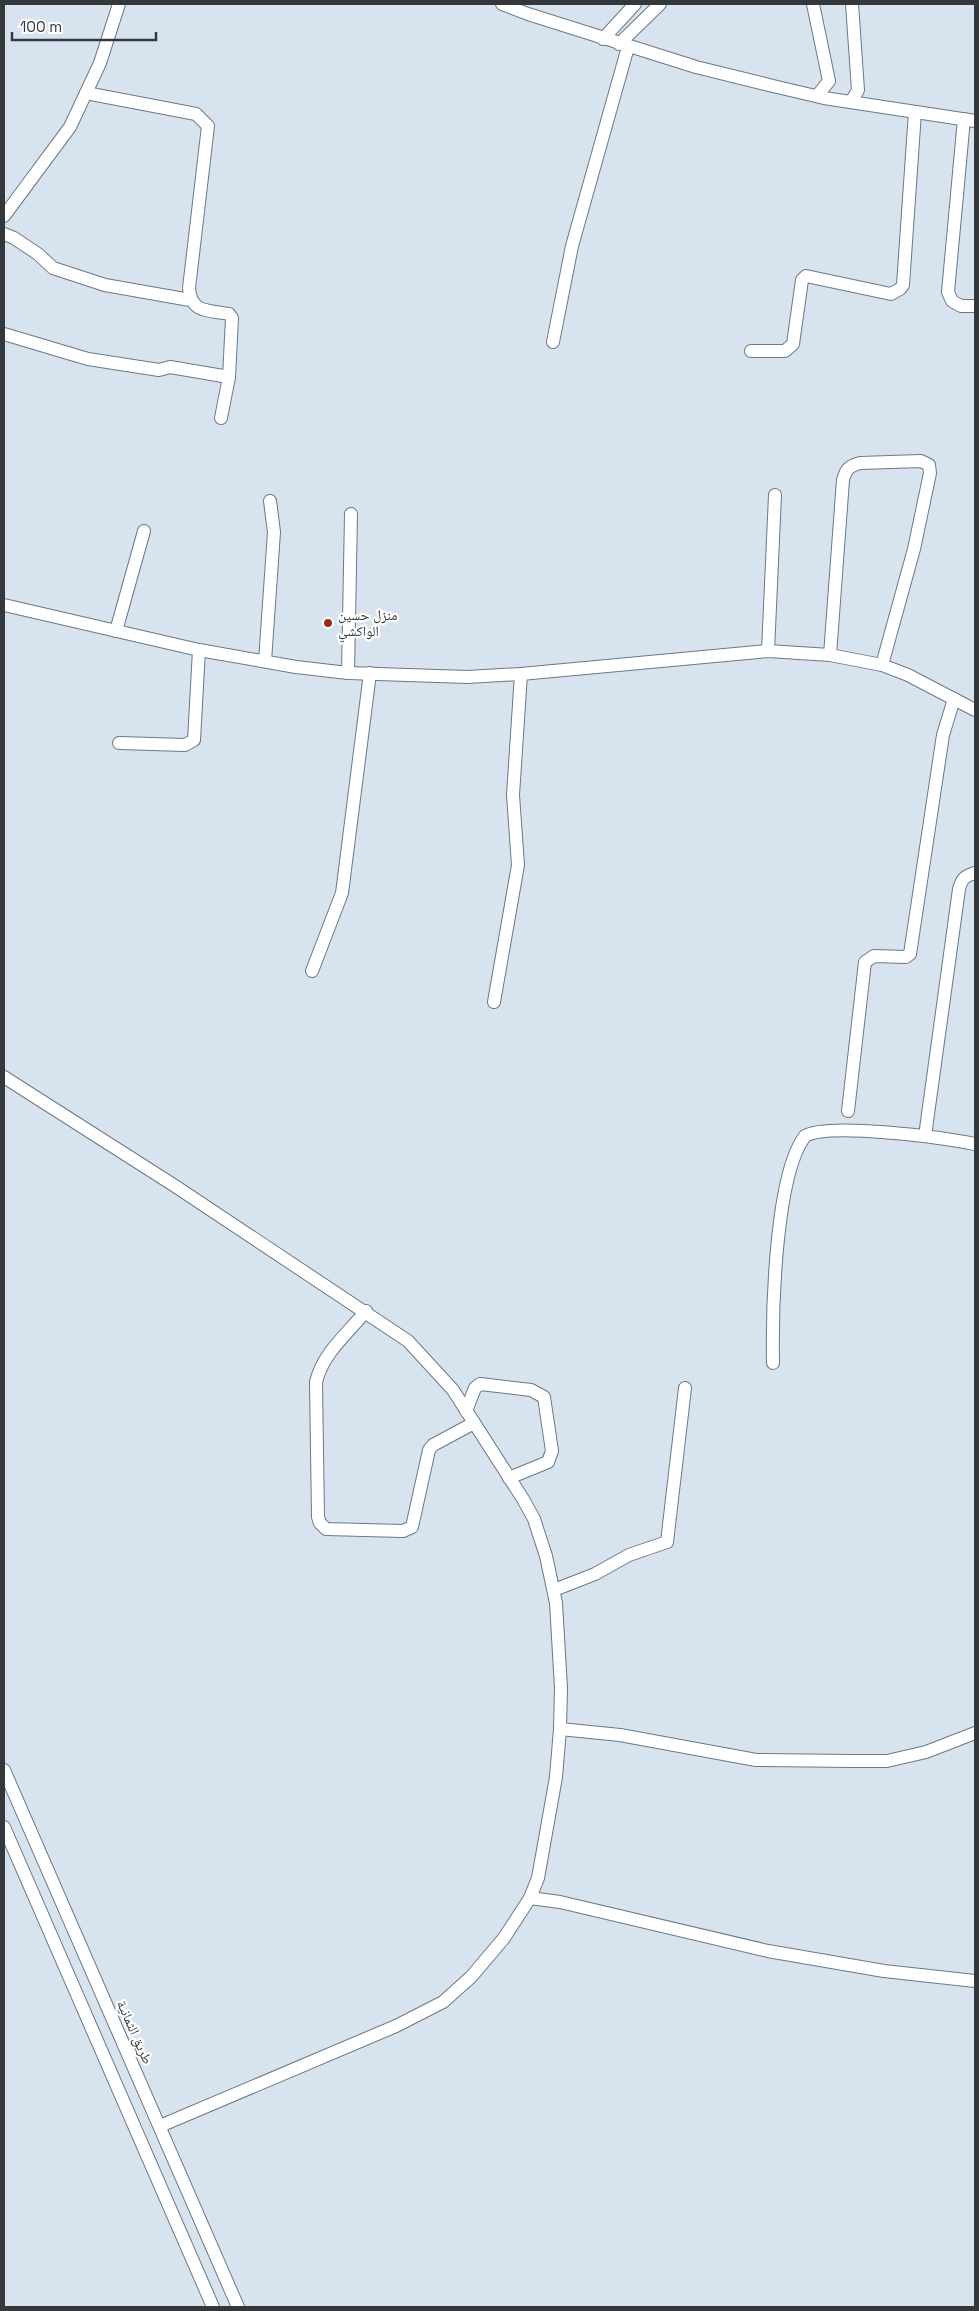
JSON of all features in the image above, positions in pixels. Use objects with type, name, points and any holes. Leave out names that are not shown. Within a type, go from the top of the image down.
[{"type":"street","points":[[4,216],[70,127],[100,63],[119,4]]},
{"type":"street","points":[[502,4],[603,39],[696,67],[817,96],[969,120],[948,292],[952,301],[961,306],[975,306]]},
{"type":"street","points":[[603,39],[635,4]]},
{"type":"street","points":[[553,342],[572,246],[624,45],[660,4]]},
{"type":"street","points":[[813,4],[829,80],[817,96]]},
{"type":"street","points":[[850,102],[858,90],[852,4]]},
{"type":"street","points":[[86,92],[196,114],[208,126],[188,288],[190,300],[195,306],[229,314],[232,318],[229,377],[221,418]]},
{"type":"street","points":[[751,351],[785,351],[792,344],[802,280],[806,276],[891,294],[903,285],[915,112]]},
{"type":"street","points":[[4,234],[14,238],[38,254],[53,268],[105,285],[190,300]]},
{"type":"street","points":[[4,334],[88,359],[159,370],[170,367],[229,377]]},
{"type":"street","points":[[830,655],[843,480],[846,470],[850,466],[860,463],[922,461],[929,466],[930,473],[914,549],[882,665]]},
{"type":"street","points":[[768,651],[775,495]]},
{"type":"street","points":[[265,661],[274,532],[270,502]]},
{"type":"street","points":[[348,673],[351,514]]},
{"type":"street","points":[[116,631],[144,531]]},
{"type":"street","points":[[4,605],[199,650],[348,673],[429,677],[521,674],[768,651],[830,655],[882,665],[908,675],[975,710]]},
{"type":"street","points":[[119,743],[185,745],[194,740],[199,650]]},
{"type":"street","points":[[312,971],[342,893],[370,673]]},
{"type":"street","points":[[494,1002],[518,865],[512,795],[521,674]]},
{"type":"street","points":[[848,1112],[865,962],[874,956],[906,958],[910,954],[942,744],[954,699]]},
{"type":"street","points":[[926,1136],[959,889],[961,880],[975,873]]},
{"type":"street","points":[[4,1077],[366,1311],[408,1341],[452,1390],[534,1520],[546,1556],[554,1590],[560,1652],[560,1730],[556,1777],[538,1878],[530,1898],[504,1938],[457,1991],[443,2002],[396,2026],[160,2126]]},
{"type":"street","points":[[773,1363],[772,1328],[777,1244],[785,1197],[794,1159],[801,1142],[811,1133],[826,1131],[926,1136],[975,1144]]},
{"type":"street","points":[[366,1311],[328,1353],[319,1369],[316,1382],[318,1517],[322,1527],[326,1529],[403,1531],[409,1529],[412,1526],[429,1450],[474,1423]]},
{"type":"street","points":[[466,1412],[475,1388],[480,1384],[531,1390],[544,1397],[552,1451],[551,1458],[548,1462],[509,1478]]},
{"type":"street","points":[[554,1590],[594,1574],[628,1555],[667,1542],[685,1388]]},
{"type":"street","points":[[560,1730],[620,1735],[756,1760],[853,1761],[887,1760],[926,1752],[975,1733]]},
{"type":"street","name":"طريق الثمانية","points":[[4,1770],[238,2307]]},
{"type":"street","points":[[4,1827],[213,2307]]},
{"type":"street","points":[[530,1898],[560,1902],[768,1951],[884,1971],[975,1981]]},
{"type":"place","name":"منزل حسين الواكشي","points":[[328,623]]}]
